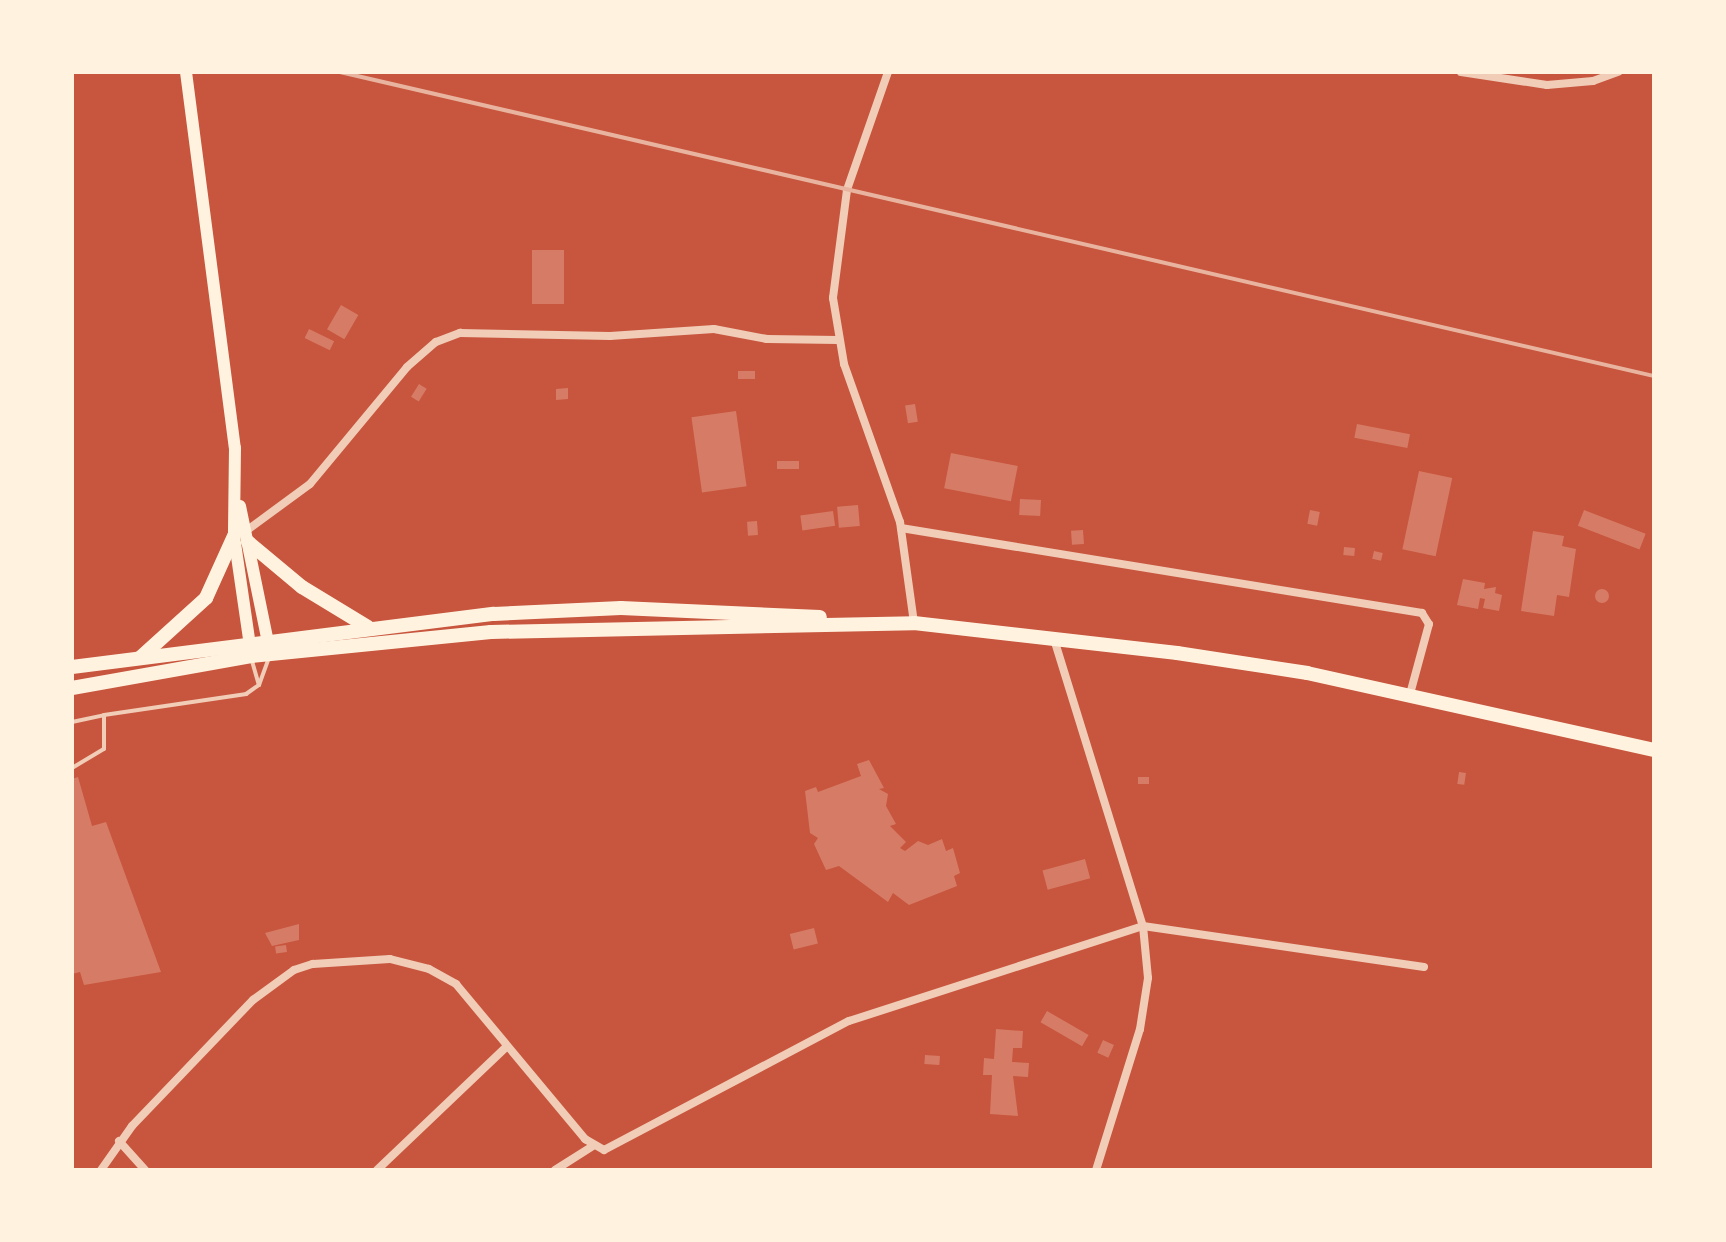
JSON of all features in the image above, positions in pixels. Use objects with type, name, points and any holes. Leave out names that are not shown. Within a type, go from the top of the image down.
[{"type":"highway","points":[[137,659],[180,627],[206,598],[243,536],[302,587],[368,627]]},
{"type":"highway","points":[[269,647],[368,627],[494,614],[621,608],[784,612],[860,623]]},
{"type":"highway","points":[[72,667],[269,647],[491,632],[914,623],[1192,655],[1410,694],[1654,750]]},
{"type":"highway","points":[[72,688],[250,649]]},
{"type":"main road","points":[[186,72],[243,536],[250,649]]},
{"type":"main road","points":[[243,536],[269,647]]},
{"type":"street","points":[[888,72],[861,139],[837,243],[833,298],[838,340],[901,528],[914,623]]},
{"type":"street","points":[[1461,72],[1547,85],[1593,81],[1618,72]]},
{"type":"street","points":[[243,536],[310,484],[407,367],[436,342],[460,333],[610,336],[714,329],[767,339],[838,340]]},
{"type":"street","points":[[901,528],[1422,613],[1429,624],[1410,694]]},
{"type":"street","points":[[1054,639],[1143,926],[1148,978],[1140,1029],[1096,1170]]},
{"type":"street","points":[[555,1170],[593,1146],[614,1149],[849,1021],[1143,926],[1424,967]]},
{"type":"street","points":[[101,1170],[119,1141],[253,1000],[294,970],[313,964],[390,959],[429,969],[473,999],[506,1047],[593,1146]]},
{"type":"street","points":[[377,1170],[506,1047]]},
{"type":"street","points":[[119,1141],[145,1170]]},
{"type":"lane","points":[[72,722],[246,694],[259,685],[269,647]]},
{"type":"lane","points":[[250,649],[259,685]]},
{"type":"lane","points":[[72,768],[104,749],[104,715]]},
{"type":"building","points":[[532,250],[564,250],[564,304],[532,304]]},
{"type":"building","points":[[341,305],[358,315],[344,339],[327,329]]},
{"type":"building","points":[[309,329],[334,341],[330,350],[305,338]]},
{"type":"building","points":[[738,371],[755,371],[755,379],[738,379]]},
{"type":"building","points":[[419,384],[427,389],[419,401],[411,397]]},
{"type":"building","points":[[568,388],[568,399],[556,400],[556,389]]},
{"type":"building","points":[[915,404],[918,422],[908,423],[905,406]]},
{"type":"building","points":[[736,411],[747,486],[702,493],[691,417]]},
{"type":"building","points":[[1357,424],[1410,434],[1407,448],[1354,438]]},
{"type":"building","points":[[951,453],[1018,466],[1011,501],[944,488]]},
{"type":"building","points":[[777,461],[799,461],[799,469],[777,469]]},
{"type":"building","points":[[1419,471],[1452,478],[1436,556],[1402,549]]},
{"type":"building","points":[[1020,499],[1041,500],[1040,516],[1019,515]]},
{"type":"building","points":[[858,505],[860,526],[839,528],[837,507]]},
{"type":"building","points":[[1310,510],[1320,512],[1317,526],[1307,524]]},
{"type":"building","points":[[1584,510],[1646,534],[1640,550],[1578,526]]},
{"type":"building","points":[[833,511],[835,526],[802,530],[800,516]]},
{"type":"building","points":[[757,521],[758,535],[748,536],[747,522]]},
{"type":"building","points":[[1083,530],[1084,544],[1072,545],[1071,531]]},
{"type":"building","points":[[1533,531],[1564,536],[1562,546],[1576,549],[1569,597],[1557,595],[1554,616],[1521,611]]},
{"type":"building","points":[[1344,547],[1355,548],[1354,556],[1343,555]]},
{"type":"building","points":[[1374,551],[1383,553],[1381,561],[1372,559]]},
{"type":"building","points":[[1463,579],[1485,583],[1484,589],[1496,587],[1495,593],[1502,595],[1499,611],[1483,608],[1485,599],[1480,598],[1478,609],[1457,605]]},
{"type":"building","points":[[1602,589],[1609,596],[1602,603],[1595,596]]},
{"type":"building","points":[[869,760],[884,788],[879,789],[888,794],[886,806],[896,824],[890,826],[906,842],[900,848],[905,851],[918,841],[928,845],[942,839],[946,851],[953,848],[960,873],[954,876],[957,886],[909,905],[893,893],[888,902],[839,866],[826,870],[814,844],[818,838],[810,833],[805,791],[816,787],[818,792],[861,776],[857,764]]},
{"type":"building","points":[[1459,772],[1466,773],[1464,785],[1457,784]]},
{"type":"building","points":[[78,777],[92,826],[106,822],[161,972],[84,985],[80,972],[72,974],[72,779]]},
{"type":"building","points":[[1138,777],[1149,777],[1149,784],[1138,784]]},
{"type":"building","points":[[1085,859],[1090,878],[1048,890],[1042,870]]},
{"type":"building","points":[[299,924],[299,940],[272,946],[265,933]]},
{"type":"building","points":[[814,928],[818,944],[794,950],[790,934]]},
{"type":"building","points":[[286,945],[287,952],[276,953],[275,947]]},
{"type":"building","points":[[1047,1011],[1089,1035],[1082,1046],[1040,1022]]},
{"type":"building","points":[[996,1029],[1023,1031],[1022,1048],[1013,1048],[1012,1062],[1029,1063],[1028,1077],[1013,1076],[1018,1116],[990,1114],[992,1075],[983,1075],[984,1058],[994,1059]]},
{"type":"building","points":[[1103,1040],[1114,1045],[1108,1058],[1097,1053]]},
{"type":"building","points":[[925,1055],[940,1056],[939,1065],[924,1064]]},
{"type":"railway","points":[[340,72],[1654,376]]}]
